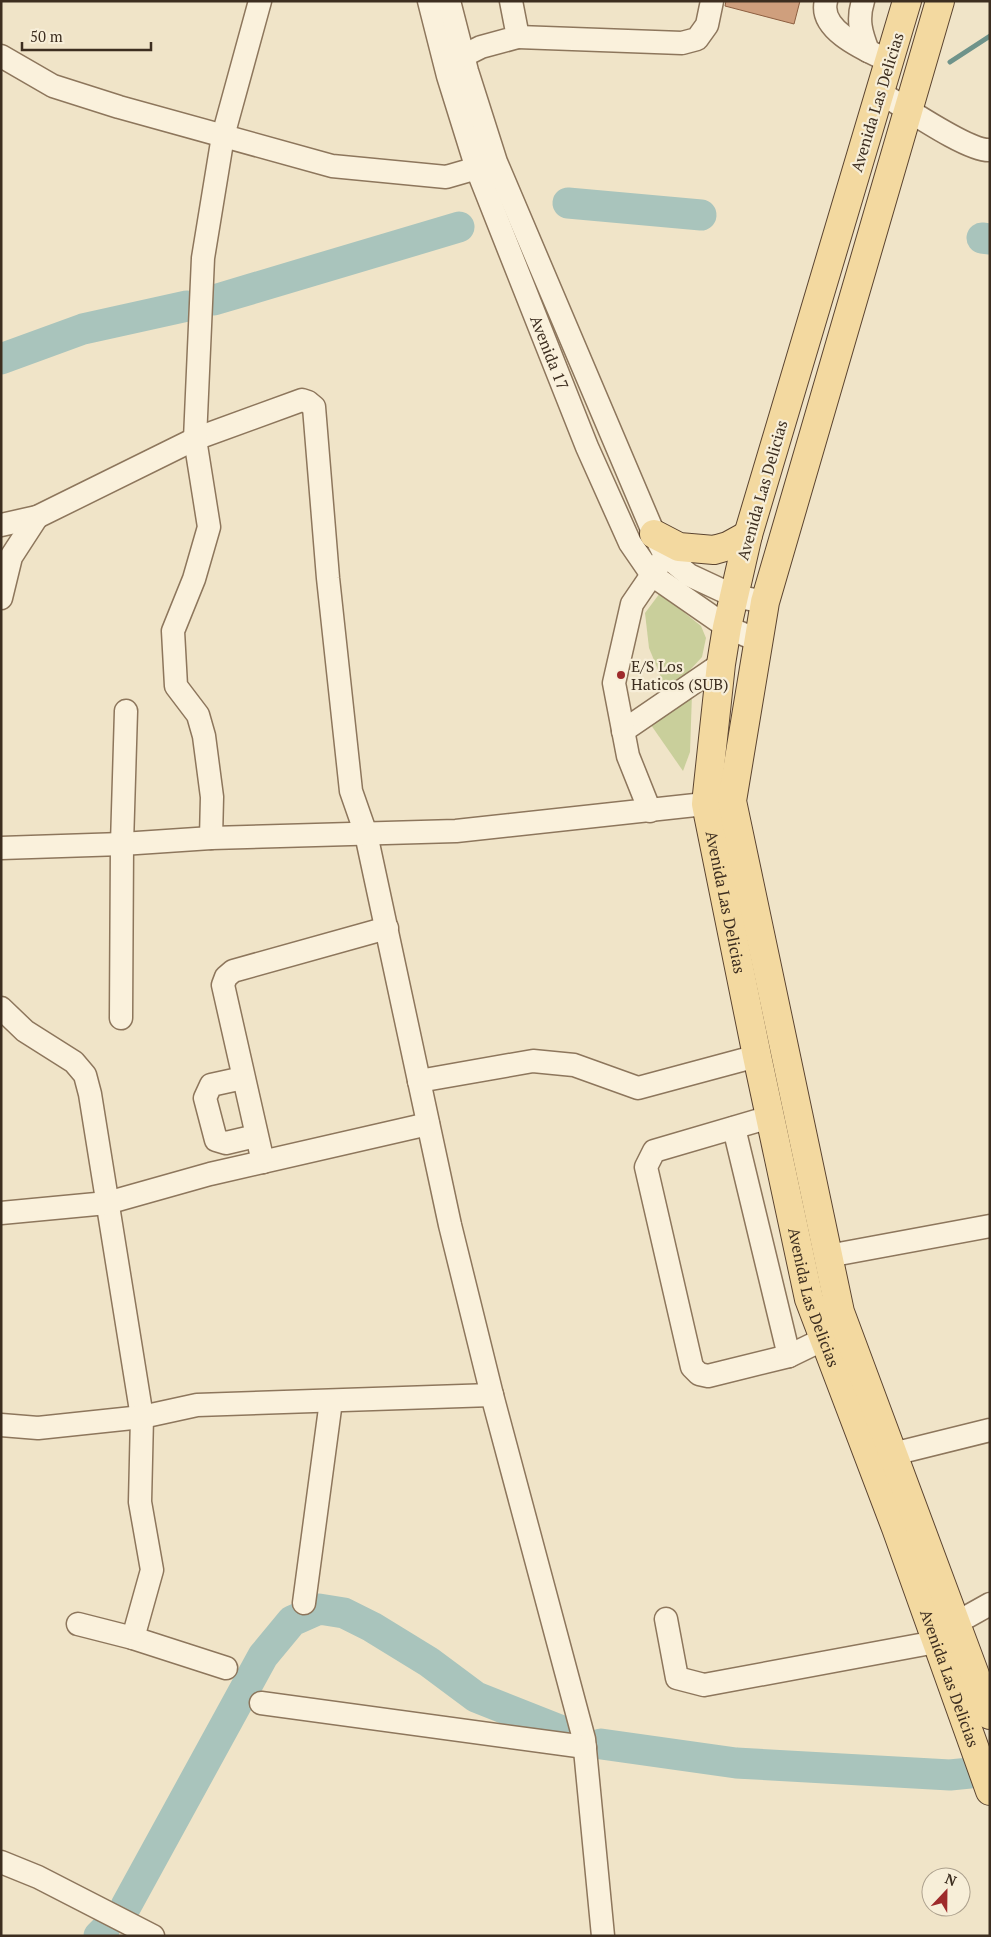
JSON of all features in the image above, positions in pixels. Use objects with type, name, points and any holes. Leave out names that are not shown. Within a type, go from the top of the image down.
[{"type":"main road","name":"Avenida Las Delicias","points":[[907,1],[878,56],[879,92],[748,534],[727,627],[721,664],[719,802],[751,1028],[809,1299],[896,1528],[990,1791]]},
{"type":"main road","name":"Avenida Las Delicias","points":[[940,1],[765,602],[759,641],[719,802],[779,1023],[840,1312],[990,1715]]},
{"type":"main road","points":[[659,545],[714,550],[728,546],[748,534]]},
{"type":"main road","points":[[751,1028],[779,1023]]},
{"type":"street","points":[[212,838],[212,796],[204,736],[198,716],[176,686],[173,630],[194,578],[209,527],[195,439],[203,258],[223,136],[260,1]]},
{"type":"street","name":"Avenida 17","points":[[429,1],[454,59],[487,166],[587,447],[630,544],[652,574],[727,627],[759,641]]},
{"type":"street","name":"Avenida 17","points":[[449,1],[454,59]]},
{"type":"street","points":[[511,1],[518,37]]},
{"type":"street","points":[[454,59],[481,47],[518,37],[682,43],[697,39],[707,25],[712,1]]},
{"type":"street","points":[[826,1],[825,6],[831,23],[843,36],[878,56]]},
{"type":"street","points":[[863,1],[859,18],[860,31],[878,56]]},
{"type":"street","points":[[1,56],[53,86],[120,107],[332,166],[446,177],[487,166]]},
{"type":"street","points":[[879,92],[953,137],[982,150],[990,150]]},
{"type":"street","name":"Avenida 17","points":[[487,166],[659,545],[688,575],[734,596],[765,602]]},
{"type":"street","points":[[1,525],[37,517],[195,439],[302,400],[314,407],[328,578],[351,791],[366,834],[450,1225],[492,1395],[585,1747],[603,1936]]},
{"type":"street","points":[[1,598],[11,557],[37,517]]},
{"type":"street","points":[[650,810],[628,756],[614,683],[632,604],[652,574],[659,545]]},
{"type":"street","points":[[623,731],[721,664]]},
{"type":"street","points":[[121,1018],[122,844],[126,711]]},
{"type":"street","points":[[1,848],[122,844],[212,838],[456,831],[719,802]]},
{"type":"street","points":[[263,1162],[223,985],[226,977],[232,971],[386,928]]},
{"type":"street","points":[[1,1008],[25,1031],[74,1062],[85,1074],[90,1094],[142,1417],[140,1502],[152,1570],[133,1638]]},
{"type":"street","points":[[419,1081],[533,1061],[574,1065],[638,1088],[757,1056]]},
{"type":"street","points":[[243,1078],[211,1085],[205,1098],[216,1140],[226,1143],[256,1136]]},
{"type":"street","points":[[770,1117],[654,1151],[646,1167],[692,1367],[699,1374],[708,1376],[789,1356],[824,1339]]},
{"type":"street","points":[[1,1213],[107,1203],[210,1174],[428,1124]]},
{"type":"street","points":[[734,1128],[789,1356]]},
{"type":"street","points":[[828,1256],[990,1226]]},
{"type":"street","points":[[1,1425],[38,1428],[142,1417],[197,1405],[492,1395]]},
{"type":"street","points":[[304,1603],[331,1401]]},
{"type":"street","points":[[893,1454],[990,1430]]},
{"type":"street","points":[[666,1619],[677,1678],[704,1685],[936,1642],[956,1623],[990,1604]]},
{"type":"street","points":[[78,1624],[133,1638],[226,1668]]},
{"type":"street","points":[[261,1703],[585,1747]]},
{"type":"street","points":[[1,1862],[38,1877],[118,1928],[153,1936]]},
{"type":"green space","points":[[660,593],[701,626],[706,638],[702,657],[668,694],[649,648],[645,613]]},
{"type":"green space","points":[[692,694],[690,752],[683,771],[651,725]]},
{"type":"building","points":[[726,1],[800,1],[794,24],[725,6]]},
{"type":"waterway","points":[[950,62],[990,36]]},
{"type":"waterway","points":[[568,203],[701,215]]},
{"type":"waterway","points":[[214,300],[459,227]]},
{"type":"waterway","points":[[982,238],[990,239]]},
{"type":"waterway","points":[[1,359],[83,329],[187,306]]},
{"type":"waterway","points":[[126,1906],[263,1656],[292,1621],[319,1609],[344,1613],[372,1627],[429,1662],[476,1697],[577,1737]]},
{"type":"waterway","points":[[601,1744],[736,1763],[950,1775],[970,1773]]},
{"type":"waterway","points":[[99,1936],[104,1931]]},
{"type":"place","name":"E/S Los Haticos (SUB)","points":[[621,675]]}]
